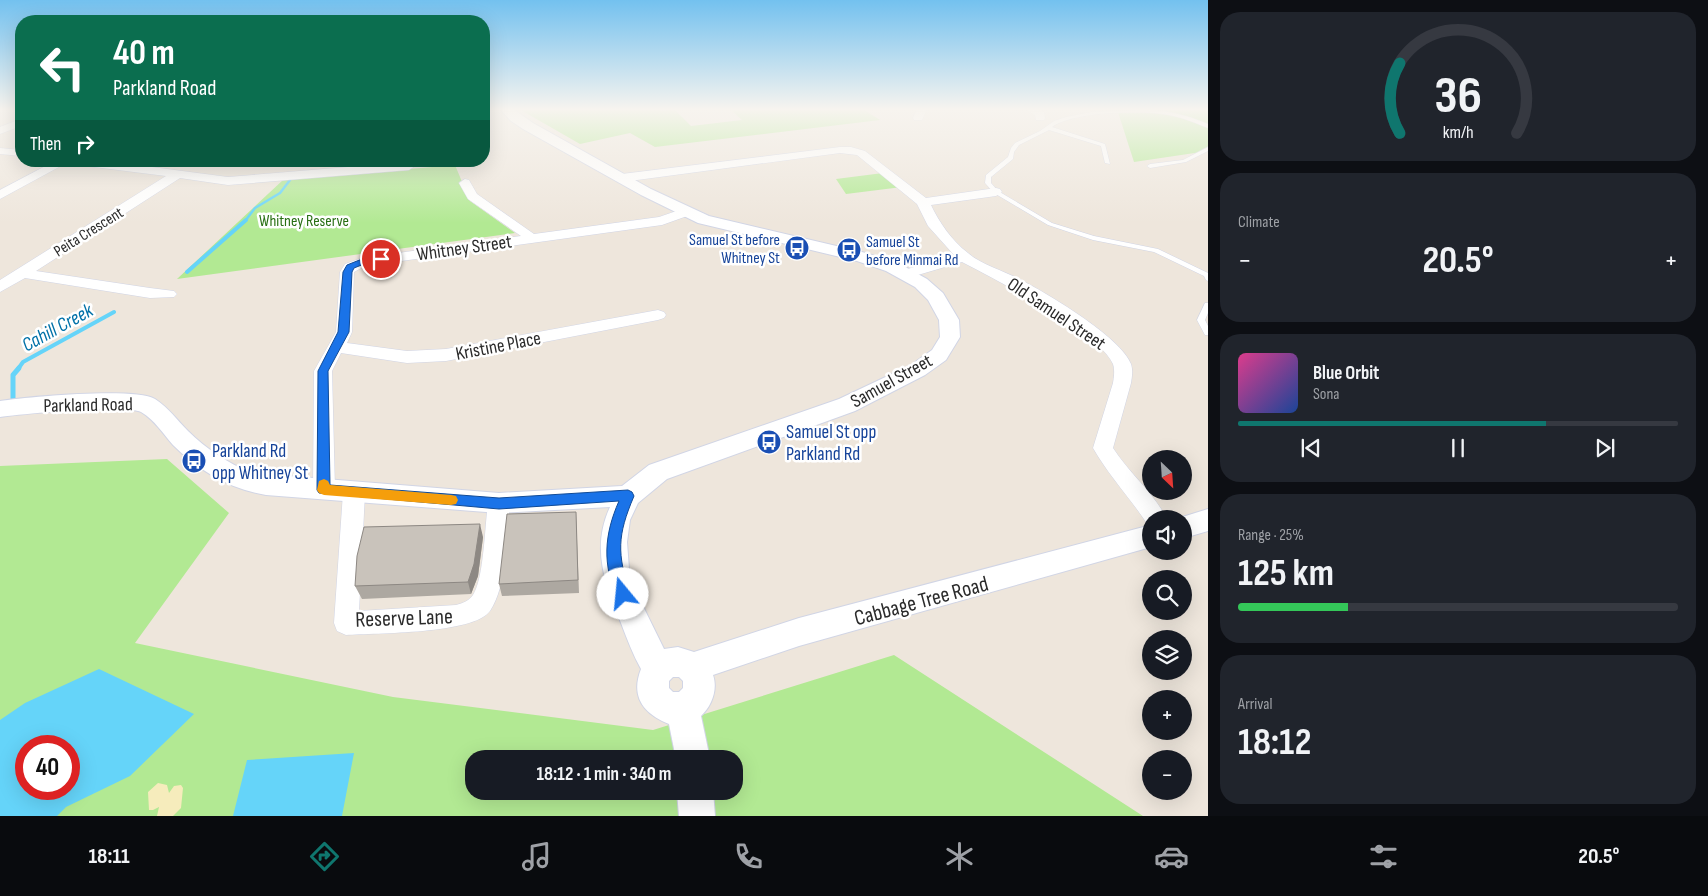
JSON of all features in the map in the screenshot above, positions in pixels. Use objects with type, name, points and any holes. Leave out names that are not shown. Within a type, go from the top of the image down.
[{"type":"street","name":"Samuel Street","points":[[566,147],[685,212],[720,225],[876,261],[906,274],[921,283],[936,297],[950,320],[950,337],[933,361],[847,405],[658,472],[628,496],[617,520],[613,542],[615,568],[623,594],[651,656],[659,668]]},
{"type":"street","points":[[622,178],[851,150],[861,153],[922,202],[933,223],[963,257],[906,274]]},
{"type":"street","points":[[0,151],[15,153]]},
{"type":"street","points":[[0,195],[53,167]]},
{"type":"street","points":[[120,167],[228,181],[398,167]]},
{"type":"street","name":"Peita Crescent","points":[[0,288],[177,175]]},
{"type":"street","points":[[465,183],[472,196],[527,234],[529,238]]},
{"type":"street","points":[[922,202],[996,192]]},
{"type":"street","name":"Whitney Street","points":[[324,490],[323,371],[344,332],[347,272],[350,267],[362,262],[662,221],[685,212]]},
{"type":"street","name":"Old Samuel Street","points":[[963,257],[1001,275],[1045,300],[1099,337],[1115,354],[1122,364],[1122,382],[1103,448],[1113,464],[1150,510]]},
{"type":"street","points":[[22,273],[150,294],[169,294]]},
{"type":"street","name":"Kristine Place","points":[[337,347],[407,357],[446,355],[658,315]]},
{"type":"street","name":"Parkland Road","points":[[0,409],[22,406],[119,401],[146,404],[166,420],[180,438],[196,452],[227,473],[248,482],[266,485],[499,503],[628,496]]},
{"type":"street","name":"Reserve Lane","points":[[354,493],[346,623],[456,616],[471,612],[481,604],[488,589],[499,503]]},
{"type":"street","points":[[1192,525],[1208,520]]},
{"type":"street","name":"Cabbage Tree Road","points":[[693,670],[710,660],[799,632],[1142,538]]},
{"type":"street","points":[[676,662],[693,670],[699,684],[696,699],[683,708],[667,706],[655,695],[652,680],[659,668],[664,664],[676,662]]},
{"type":"street","points":[[683,708],[691,750]]},
{"type":"street","points":[[696,800],[697,816]]},
{"type":"lane","points":[[1013,147],[1011,158],[988,176],[988,183],[996,192],[1050,224],[1093,238],[1156,250],[1207,275],[1208,279]]},
{"type":"lane","points":[[1104,147],[1108,163]]},
{"type":"lane","points":[[1150,166],[1184,161],[1208,149]]},
{"type":"lane","points":[[1208,305],[1200,320],[1208,333]]},
{"type":"green space","points":[[1129,147],[1208,147],[1208,151],[1134,162]]},
{"type":"green space","name":"Whitney Reserve","points":[[432,167],[456,167],[470,201],[515,233],[177,279],[283,180]]},
{"type":"green space","points":[[883,173],[902,187],[846,194],[836,179]]},
{"type":"green space","points":[[167,459],[229,513],[135,643],[393,697],[653,730],[894,655],[1143,816],[0,816],[0,466]]},
{"type":"sand","points":[[158,783],[167,785],[169,793],[174,786],[181,785],[183,788],[181,808],[173,816],[157,816],[159,807],[149,810],[148,792]]},
{"type":"water","points":[[99,669],[194,714],[130,776],[66,807],[57,816],[0,816],[0,720],[25,703]]},
{"type":"water","points":[[354,753],[342,816],[233,816],[247,760]]},
{"type":"building","points":[[576,512],[578,580],[499,584],[507,514]]},
{"type":"building","points":[[480,524],[474,564],[468,582],[355,586],[357,556],[364,527]]},
{"type":"waterway","name":"Cahill Creek","points":[[245,221],[255,208],[280,193],[290,180]]},
{"type":"waterway","name":"Cahill Creek","points":[[187,272],[245,221]]},
{"type":"waterway","name":"Cahill Creek","points":[[18,369],[23,362],[114,312]]},
{"type":"waterway","name":"Cahill Creek","points":[[13,399],[13,375],[19,368]]},
{"type":"slow traffic","points":[[324,484],[324,490],[451,500]]},
{"type":"place","name":"Samuel St before Whitney St","points":[[797,248]]},
{"type":"place","name":"Samuel St before Minmai Rd","points":[[849,250]]},
{"type":"place","name":"Samuel St opp Parkland Rd","points":[[769,442]]},
{"type":"place","name":"Parkland Rd opp Whitney St","points":[[194,461]]},
{"type":"route","points":[[381,259],[362,262],[350,267],[347,272],[344,332],[323,371],[324,490],[499,503],[628,496],[617,520],[613,542],[615,568],[623,594]]}]
